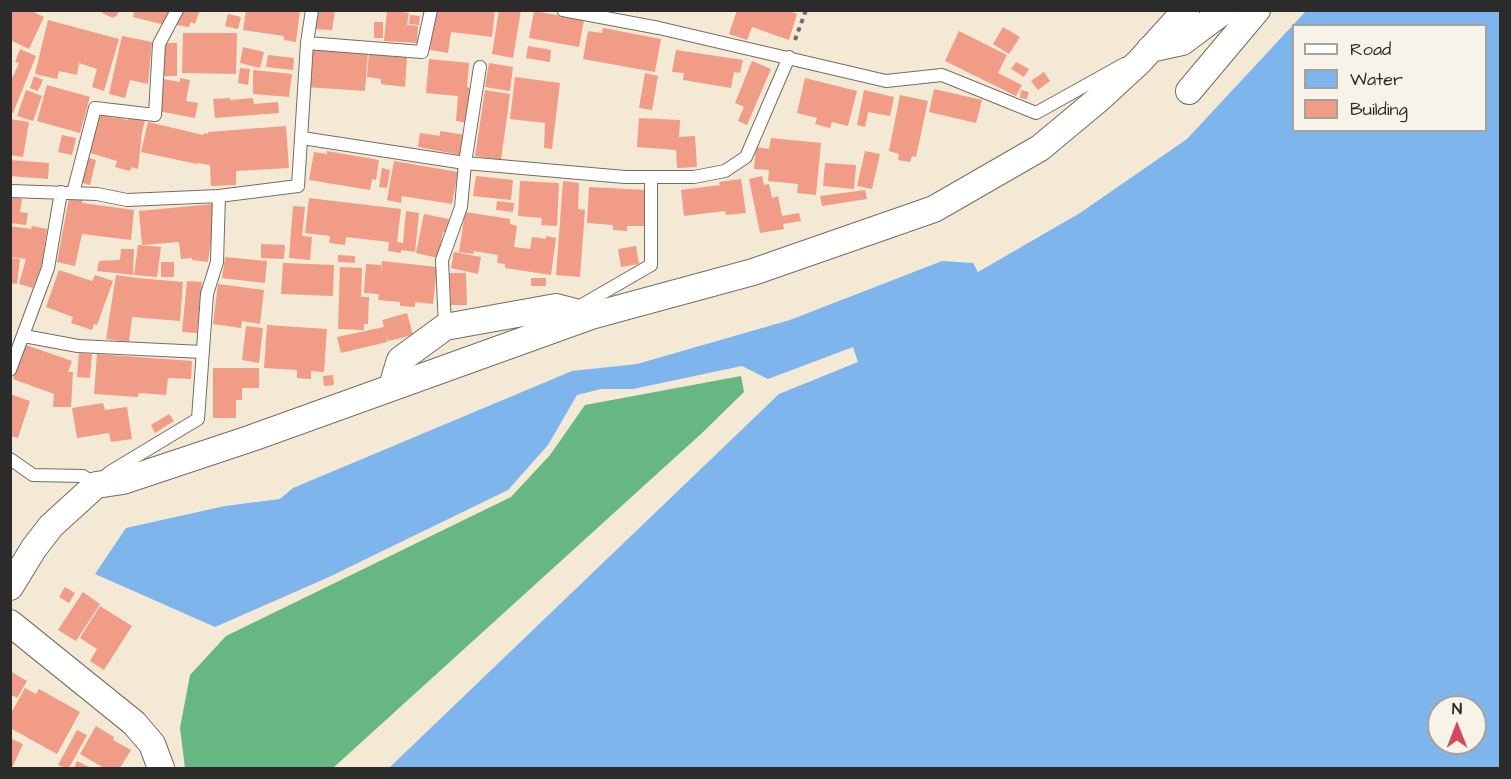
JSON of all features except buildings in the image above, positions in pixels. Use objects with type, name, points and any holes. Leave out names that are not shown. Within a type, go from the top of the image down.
[{"type":"street","points":[[10,587],[34,548],[51,526],[96,485],[123,481],[252,438],[582,313],[753,272],[934,209],[1040,148],[1100,98],[1186,10]]},
{"type":"street","points":[[1150,49],[1182,42],[1225,10]]},
{"type":"street","points":[[1189,91],[1257,10]]},
{"type":"street","points":[[392,386],[400,360],[446,327],[556,307],[582,313]]},
{"type":"street","points":[[10,622],[134,723],[152,744],[161,768]]},
{"type":"lane","points":[[10,370],[48,268],[67,192],[95,108],[155,115],[159,44],[177,10]]},
{"type":"lane","points":[[10,191],[98,194],[127,200],[219,196],[298,186],[307,43],[312,10]]},
{"type":"lane","points":[[307,43],[422,52],[431,10]]},
{"type":"lane","points":[[563,10],[659,28],[886,81],[942,75],[1036,113],[1150,49]]},
{"type":"lane","points":[[302,138],[465,163],[625,177],[694,177],[725,171],[747,158],[789,57]]},
{"type":"lane","points":[[446,327],[442,260],[461,207],[465,163],[480,67]]},
{"type":"lane","points":[[582,313],[651,265],[651,177]]},
{"type":"lane","points":[[10,459],[33,475],[83,476],[96,485],[110,472],[198,419],[207,294],[217,262],[219,196]]},
{"type":"lane","points":[[24,336],[78,346],[203,352]]},
{"type":"path","points":[[789,57],[807,10]]},
{"type":"green space","points":[[741,376],[744,392],[702,433],[333,768],[185,768],[180,728],[190,675],[226,636],[511,497],[550,455],[585,405]]},
{"type":"water","points":[[1306,11],[1500,11],[1500,768],[389,768],[779,394],[858,362],[853,347],[768,379],[742,366],[633,389],[601,389],[577,395],[548,445],[508,490],[329,577],[215,627],[95,574],[126,528],[225,506],[280,499],[293,488],[572,371],[637,364],[790,320],[942,261],[973,263],[978,272],[1080,213],[1187,139],[1292,26],[1292,132],[1487,132],[1487,24],[1294,24]]}]
